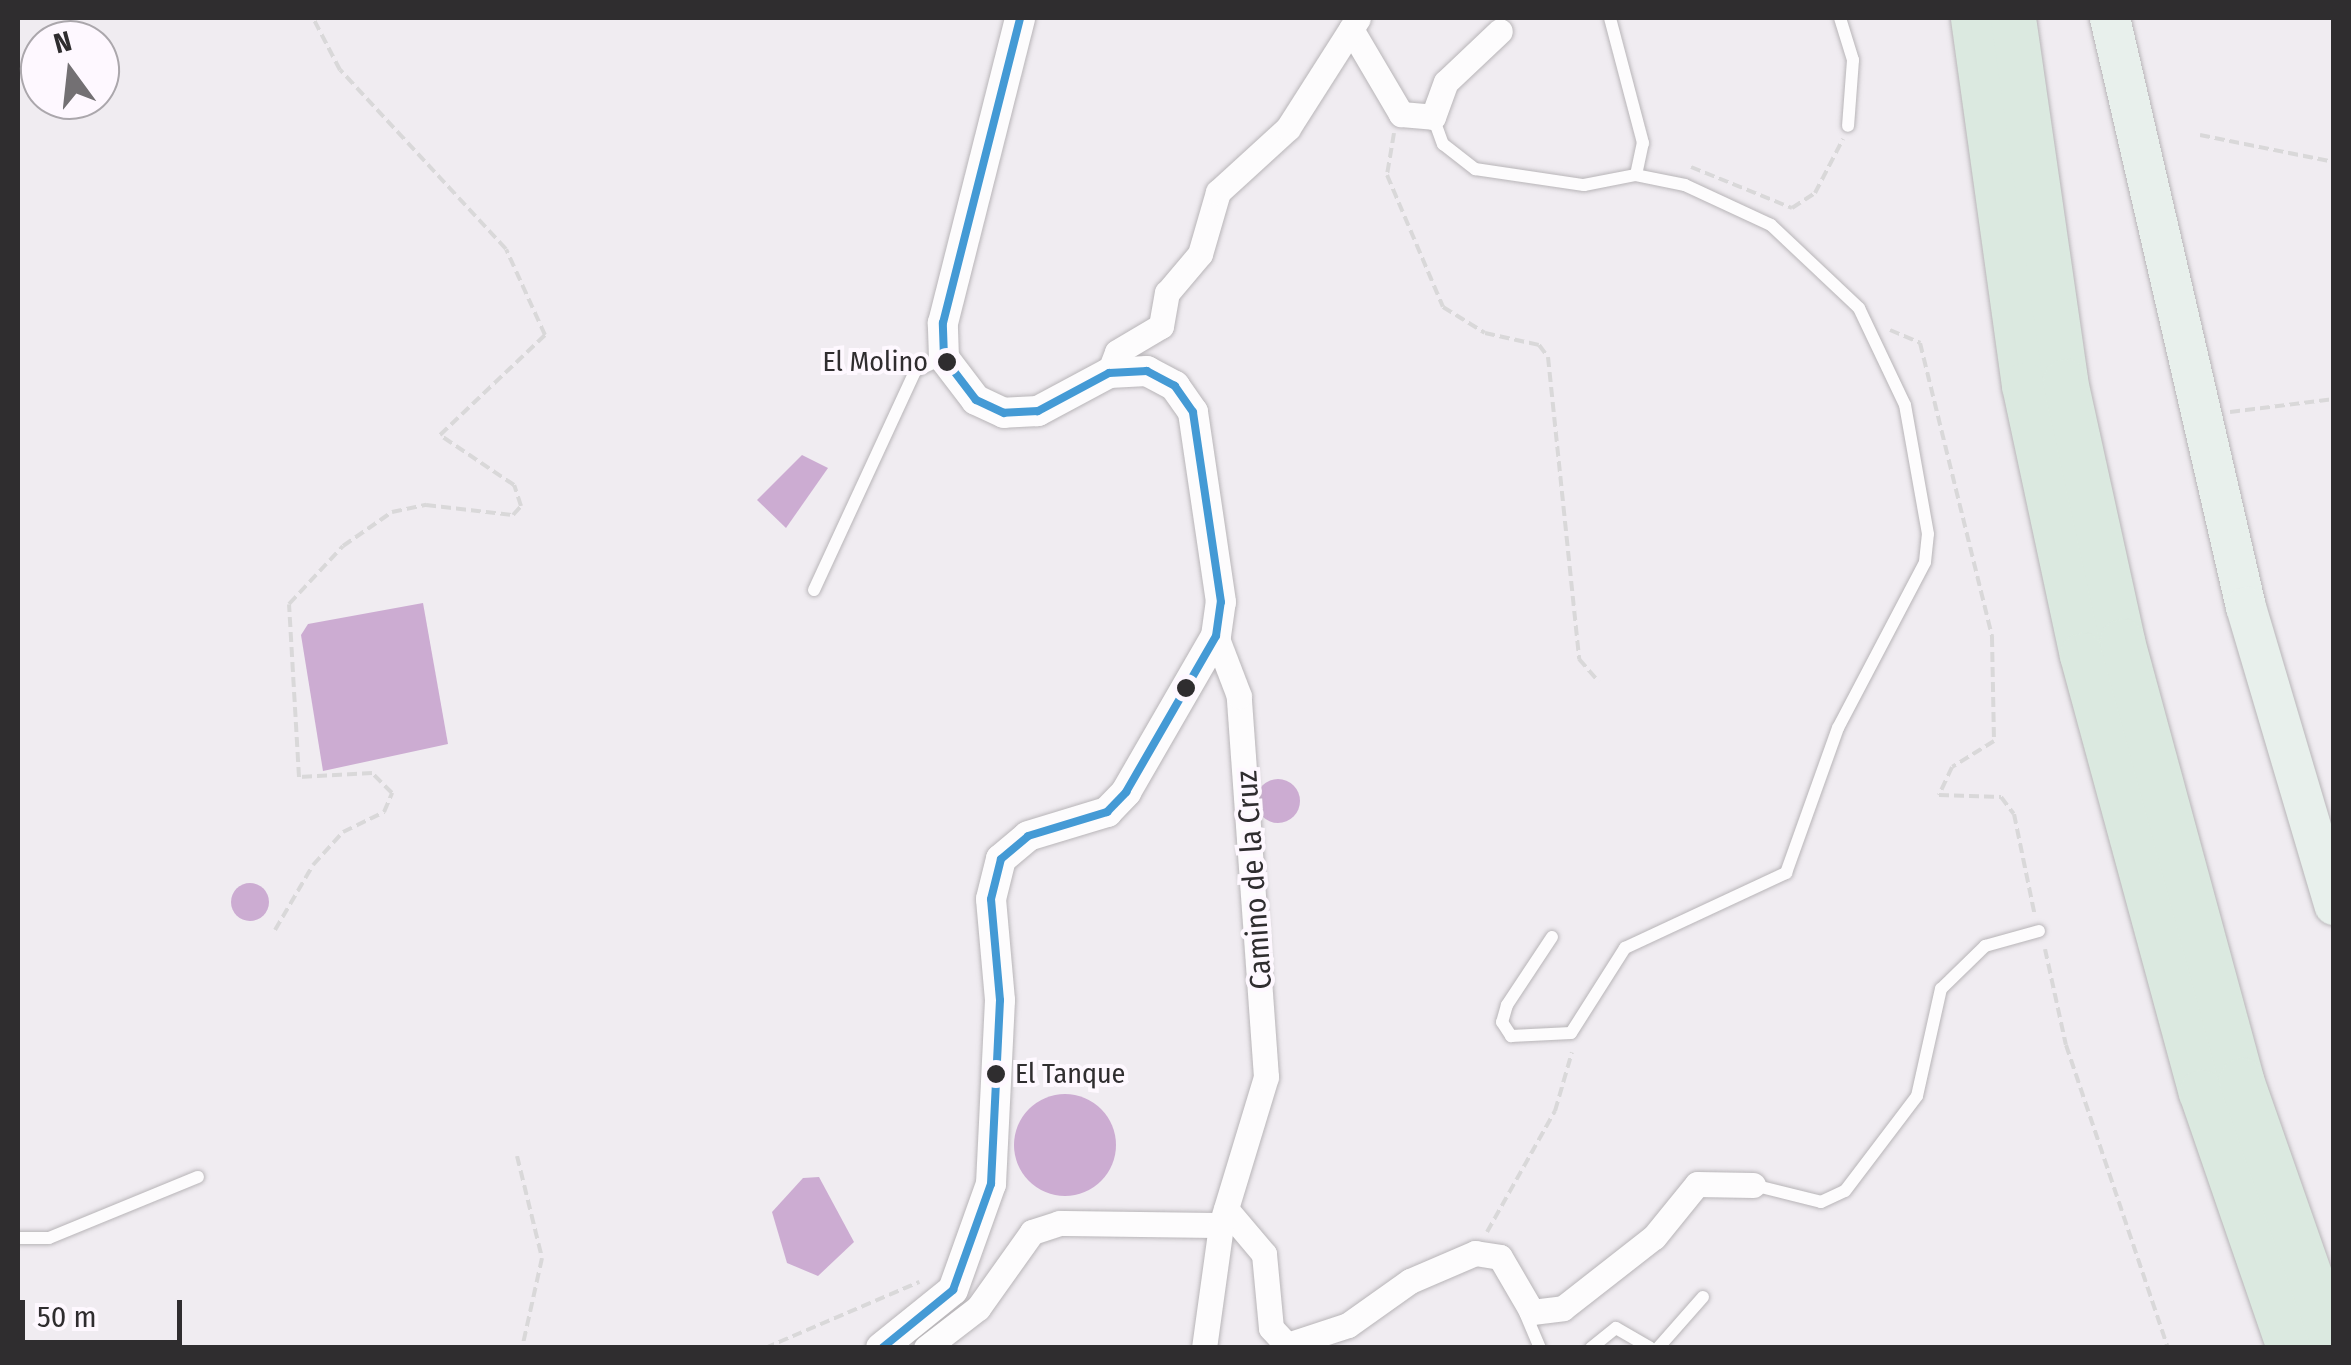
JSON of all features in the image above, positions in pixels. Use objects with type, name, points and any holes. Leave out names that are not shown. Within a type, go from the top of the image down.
[{"type":"highway","points":[[1974,18],[2024,385],[2082,656],[2201,1092],[2289,1348]]},
{"type":"highway","points":[[2013,18],[2065,381],[2122,642],[2242,1080],[2334,1345]]},
{"type":"main road","points":[[2110,18],[2200,418],[2334,905]]},
{"type":"street","points":[[1020,18],[943,324],[944,358],[976,400],[1004,413],[1038,412],[1109,374],[1117,352],[1161,326],[1168,293],[1200,254],[1218,192],[1288,128],[1355,23]]},
{"type":"street","points":[[1355,23],[1402,114],[1433,118],[1446,82],[1500,32]]},
{"type":"street","name":"Camino de la Cruz","points":[[1109,374],[1147,371],[1175,386],[1192,412],[1221,602],[1216,636],[1239,696],[1266,1077],[1224,1217],[1204,1348]]},
{"type":"street","points":[[881,1348],[952,1290],[991,1184],[1000,1017],[991,900],[1000,859],[1028,836],[1107,812],[1216,636]]},
{"type":"street","points":[[926,1348],[978,1308],[1032,1232],[1058,1223],[1224,1217],[1264,1254],[1277,1344],[1348,1324],[1410,1281],[1475,1254],[1500,1257],[1520,1302],[1532,1312],[1563,1308],[1654,1237],[1697,1184],[1753,1185]]},
{"type":"lane","points":[[1610,18],[1643,143],[1636,175]]},
{"type":"lane","points":[[1840,18],[1853,60],[1848,126]]},
{"type":"lane","points":[[1433,118],[1443,144],[1475,168],[1584,185],[1636,175],[1684,184],[1771,225],[1870,330],[1905,405],[1925,562],[1838,728],[1797,857],[1786,873],[1625,948],[1571,1032],[1511,1036],[1502,1022],[1552,937]]},
{"type":"lane","points":[[814,590],[915,371],[944,358]]},
{"type":"lane","points":[[1753,1185],[1808,1201],[1845,1192],[1917,1096],[1941,989],[1985,946],[2040,931]]},
{"type":"lane","points":[[18,1238],[50,1238],[198,1177]]},
{"type":"lane","points":[[1658,1348],[1703,1298]]},
{"type":"lane","points":[[1520,1302],[1540,1348]]},
{"type":"lane","points":[[1591,1348],[1616,1328],[1650,1348]]},
{"type":"path","points":[[275,930],[312,865],[343,832],[384,812],[392,794],[372,773],[300,777],[290,604],[343,546],[392,512],[426,504],[512,515],[521,506],[514,485],[440,436],[476,391],[544,334],[506,249],[340,70],[313,18]]},
{"type":"path","points":[[1402,114],[1387,175],[1443,307],[1548,357],[1578,660],[1598,682]]},
{"type":"path","points":[[1683,167],[1726,175],[1792,208],[1815,193],[1848,126]]},
{"type":"path","points":[[2200,135],[2334,162]]},
{"type":"path","points":[[1870,330],[1902,330],[1920,343],[1988,609],[1994,740],[1952,767],[1938,795],[2001,797],[2008,806],[2066,1045],[2168,1348]]},
{"type":"path","points":[[2200,418],[2334,399]]},
{"type":"path","points":[[1475,1254],[1555,1111],[1571,1032]]},
{"type":"path","points":[[517,1156],[542,1258],[522,1348]]},
{"type":"path","points":[[766,1348],[789,1330],[830,1327],[935,1274]]},
{"type":"shaded area","points":[[802,455],[828,468],[786,528],[757,500]]},
{"type":"shaded area","points":[[423,603],[448,744],[323,771],[301,635],[308,624]]},
{"type":"shaded area","points":[[1278,779],[1294,785],[1300,801],[1294,817],[1278,823],[1262,817],[1256,801],[1262,785]]},
{"type":"shaded area","points":[[250,883],[264,888],[269,902],[264,916],[250,921],[236,916],[231,902],[236,888]]},
{"type":"shaded area","points":[[1065,1094],[1084,1098],[1101,1109],[1112,1126],[1116,1145],[1112,1164],[1101,1181],[1084,1192],[1065,1196],[1046,1192],[1029,1181],[1018,1164],[1014,1145],[1018,1126],[1029,1109],[1046,1098]]},
{"type":"shaded area","points":[[819,1177],[854,1242],[818,1276],[787,1263],[772,1212],[803,1178]]},
{"type":"transit line","points":[[882,1348],[953,1290],[991,1184],[1000,1000],[991,899],[1001,859],[1028,836],[1107,812],[1126,792],[1216,636],[1221,602],[1193,412],[1175,386],[1147,371],[1109,373],[1038,411],[1004,413],[976,400],[944,358],[943,323],[1020,18]]},
{"type":"place","name":"El Molino","points":[[947,362]]},
{"type":"place","name":"El Tanque","points":[[996,1074]]}]
